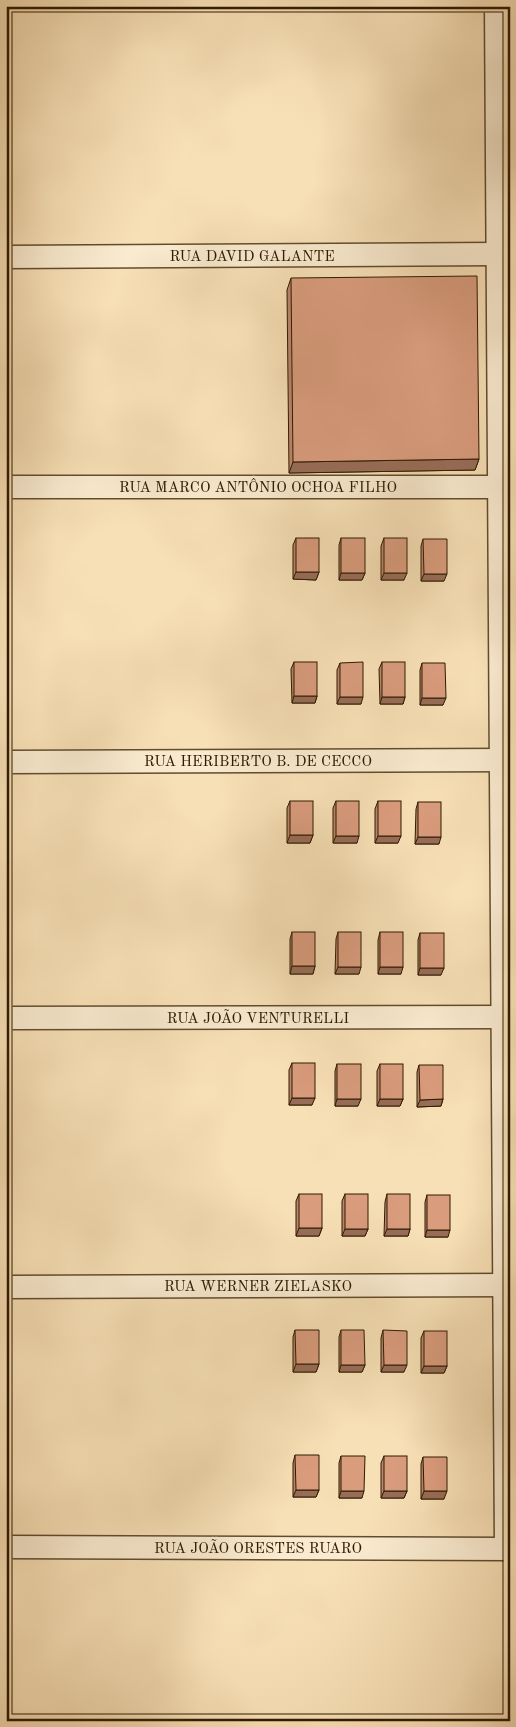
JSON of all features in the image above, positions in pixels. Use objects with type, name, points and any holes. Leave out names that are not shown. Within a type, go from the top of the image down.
[{"type":"street","points":[[496,6],[498,254],[505,487],[508,1549]]},
{"type":"street","name":"RUA DAVID GALANTE","points":[[6,257],[498,254]]},
{"type":"street","name":"RUA MARCO ANTÔNIO OCHOA FILHO","points":[[6,487],[505,487]]},
{"type":"street","name":"RUA HERIBERTO B. DE CECCO","points":[[6,762],[505,760]]},
{"type":"street","name":"RUA JOÃO VENTURELLI","points":[[6,1018],[506,1017]]},
{"type":"street","name":"RUA WERNER ZIELASKO","points":[[6,1288],[507,1286]]},
{"type":"street","name":"RUA JOÃO ORESTES RUARO","points":[[6,1546],[508,1549]]},
{"type":"building","points":[[477,276],[479,459],[293,462],[291,278]]},
{"type":"building","points":[[296,538],[319,538],[319,572],[296,572]]},
{"type":"building","points":[[341,538],[365,538],[365,573],[341,573]]},
{"type":"building","points":[[384,538],[407,538],[407,573],[384,573]]},
{"type":"building","points":[[423,539],[447,539],[447,574],[424,574]]},
{"type":"building","points":[[294,662],[317,662],[317,696],[294,696]]},
{"type":"building","points":[[363,662],[363,697],[340,697],[340,663]]},
{"type":"building","points":[[382,662],[405,662],[405,697],[382,697]]},
{"type":"building","points":[[422,663],[445,663],[446,698],[422,698]]},
{"type":"building","points":[[290,801],[313,801],[313,835],[290,835]]},
{"type":"building","points":[[336,801],[359,801],[359,836],[336,836]]},
{"type":"building","points":[[378,801],[401,801],[401,836],[378,836]]},
{"type":"building","points":[[418,802],[441,802],[441,837],[418,837]]},
{"type":"building","points":[[292,932],[315,932],[315,966],[292,966]]},
{"type":"building","points":[[338,932],[361,932],[361,967],[338,967]]},
{"type":"building","points":[[380,932],[403,932],[403,967],[380,967]]},
{"type":"building","points":[[420,933],[444,933],[444,968],[420,968]]},
{"type":"building","points":[[292,1063],[315,1063],[315,1098],[292,1098]]},
{"type":"building","points":[[337,1064],[361,1064],[361,1099],[337,1099]]},
{"type":"building","points":[[380,1064],[403,1064],[403,1099],[380,1099]]},
{"type":"building","points":[[419,1065],[443,1065],[443,1099],[420,1100]]},
{"type":"building","points":[[299,1194],[322,1194],[322,1228],[299,1228]]},
{"type":"building","points":[[345,1194],[368,1194],[368,1229],[345,1229]]},
{"type":"building","points":[[387,1194],[410,1194],[410,1229],[387,1229]]},
{"type":"building","points":[[427,1195],[450,1195],[450,1230],[427,1230]]},
{"type":"building","points":[[295,1330],[319,1330],[319,1364],[296,1364]]},
{"type":"building","points":[[341,1330],[364,1330],[365,1365],[341,1365]]},
{"type":"building","points":[[383,1330],[407,1331],[407,1365],[384,1365]]},
{"type":"building","points":[[424,1331],[447,1331],[447,1366],[424,1366]]},
{"type":"building","points":[[295,1455],[319,1455],[319,1490],[296,1490]]},
{"type":"building","points":[[341,1456],[365,1456],[364,1491],[341,1491]]},
{"type":"building","points":[[384,1456],[407,1456],[407,1491],[384,1491]]},
{"type":"building","points":[[423,1457],[447,1457],[447,1491],[424,1491]]}]
